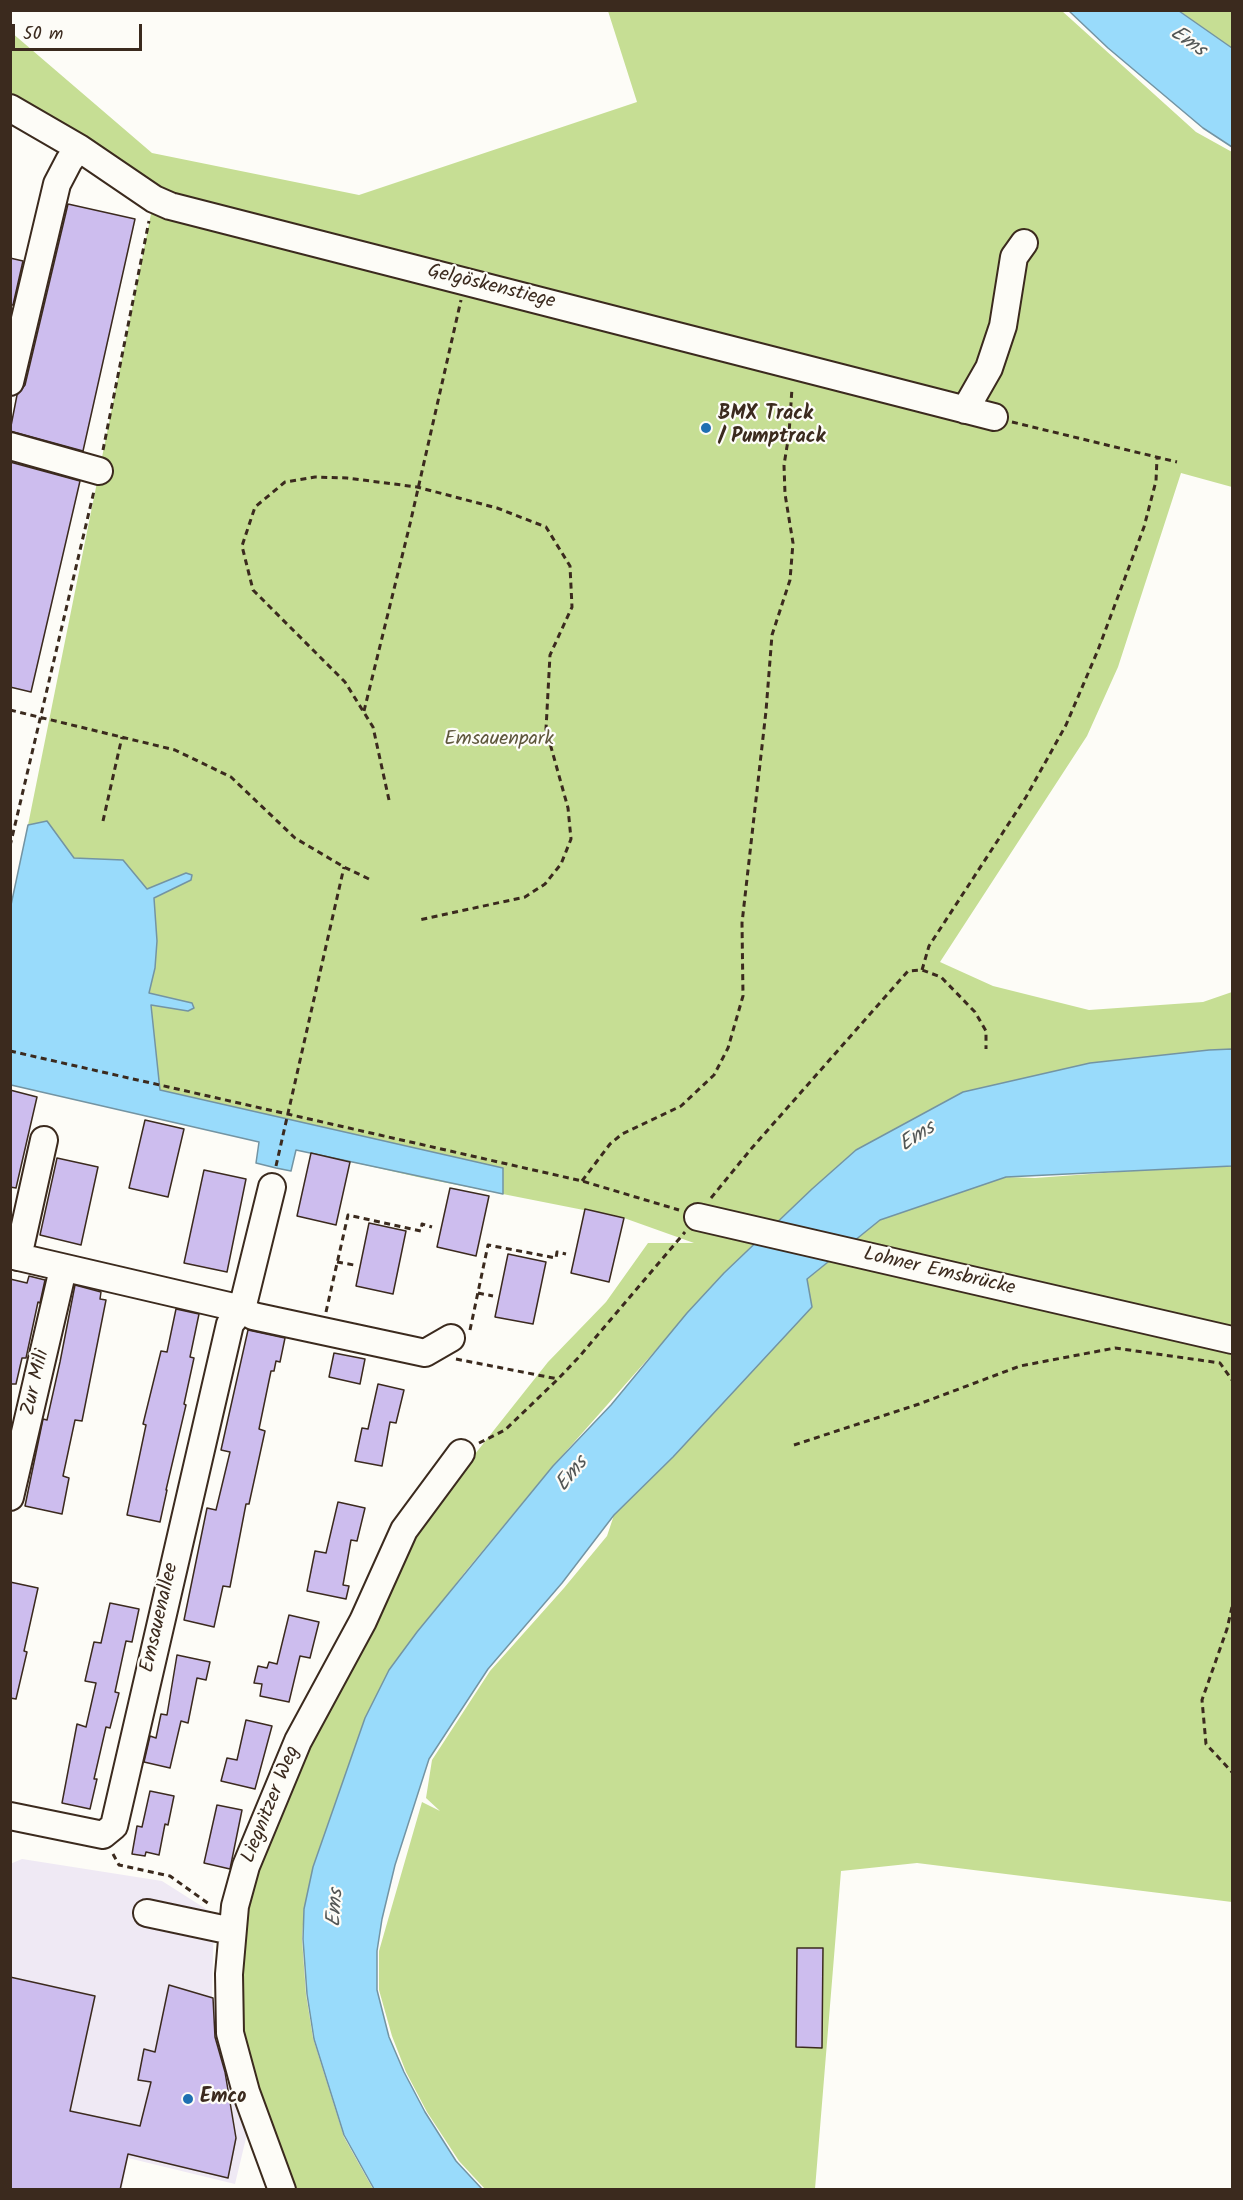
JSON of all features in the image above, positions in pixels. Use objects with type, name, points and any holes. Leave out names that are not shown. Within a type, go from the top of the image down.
[{"type":"street","name":"Gelgöskenstiege","points":[[10,108],[79,148],[154,199],[170,206],[994,417]]},
{"type":"street","points":[[10,382],[18,314],[57,184],[79,148]]},
{"type":"street","points":[[965,410],[989,368],[1003,326],[1014,257],[1024,243]]},
{"type":"street","points":[[10,446],[99,471]]},
{"type":"street","points":[[44,1140],[14,1256],[242,1309],[253,1316],[425,1353],[451,1338]]},
{"type":"street","name":"Emsauenallee","points":[[103,1835],[114,1826],[230,1324],[242,1309],[274,1177]]},
{"type":"street","name":"Lohner Emsbrücke","points":[[704,1208],[740,1228],[1233,1340]]},
{"type":"street","name":"Zur Mili","points":[[10,1497],[63,1269]]},
{"type":"street","name":"Liegnitzer Weg","points":[[282,2190],[246,2092],[230,2033],[229,1974],[233,1925],[246,1866],[298,1741],[363,1622],[404,1530],[461,1453]]},
{"type":"street","points":[[10,1816],[103,1835]]},
{"type":"street","points":[[147,1913],[233,1925]]},
{"type":"path","points":[[10,846],[99,471],[154,199]]},
{"type":"path","points":[[364,712],[465,281]]},
{"type":"path","points":[[582,1181],[610,1144],[622,1134],[681,1106],[714,1075],[728,1048],[743,996],[742,923],[766,711],[772,634],[790,580],[793,543],[785,494],[784,465],[793,393],[789,363]]},
{"type":"path","points":[[994,417],[1177,462]]},
{"type":"path","points":[[922,970],[930,946],[1026,797],[1066,725],[1098,650],[1144,527],[1156,481],[1157,458]]},
{"type":"path","points":[[389,800],[373,727],[345,682],[254,590],[242,546],[255,507],[285,482],[315,477],[347,478],[417,487],[497,508],[546,527],[570,566],[572,607],[550,655],[546,729],[568,808],[572,838],[561,864],[545,884],[525,897],[419,920]]},
{"type":"path","points":[[10,710],[175,750],[231,777],[295,837],[344,867],[371,880]]},
{"type":"path","points":[[103,821],[122,737]]},
{"type":"path","points":[[274,1177],[344,867]]},
{"type":"path","points":[[461,1453],[505,1430],[579,1357],[751,1149],[908,970],[922,970],[941,977],[975,1012],[986,1031],[986,1049]]},
{"type":"path","points":[[10,1051],[288,1117],[704,1208]]},
{"type":"path","points":[[322,1331],[348,1215],[421,1231],[422,1224],[432,1227]]},
{"type":"path","points":[[451,1338],[468,1341],[488,1245],[556,1258],[557,1252],[566,1254]]},
{"type":"path","points":[[337,1262],[354,1265]]},
{"type":"path","points":[[478,1293],[493,1296]]},
{"type":"path","points":[[794,1445],[919,1404],[1020,1366],[1115,1348],[1220,1363],[1233,1380]]},
{"type":"path","points":[[425,1353],[558,1379]]},
{"type":"path","points":[[1233,1607],[1202,1700],[1206,1744],[1233,1772]]},
{"type":"path","points":[[103,1835],[119,1865],[170,1876],[233,1925]]},
{"type":"shaded area","points":[[22,1859],[162,1881],[214,1914],[212,1998],[224,2055],[247,2134],[235,2184],[128,2158],[122,2189],[11,2189],[10,1864]]},
{"type":"green space","name":"Emsauenpark","points":[[608,11],[1062,11],[1196,132],[1232,152],[1232,487],[1181,473],[1118,667],[1087,736],[940,962],[993,986],[1089,1010],[1203,1002],[1232,992],[1232,1049],[1090,1063],[963,1092],[856,1150],[724,1273],[553,1466],[465,1572],[389,1670],[365,1718],[313,1867],[304,1909],[302,1939],[306,1994],[313,2038],[344,2137],[373,2189],[293,2189],[249,2089],[235,1974],[252,1868],[406,1541],[548,1362],[606,1302],[648,1243],[694,1243],[624,1218],[422,1178],[11,1085],[11,905],[154,199],[11,94],[11,32],[152,153],[359,195],[637,102]]},
{"type":"green space","points":[[1179,11],[1232,11],[1232,48],[1209,33]]},
{"type":"green space","points":[[1215,1165],[1232,1166],[1232,1902],[917,1863],[841,1871],[815,2189],[485,2189],[459,2161],[427,2112],[406,2072],[392,2036],[379,1990],[379,1951],[422,1802],[440,1811],[426,1798],[432,1760],[490,1671],[607,1536],[614,1515],[673,1457],[806,1280],[880,1220],[1006,1177],[1035,1178]]},
{"type":"water","name":"Ems","points":[[1069,11],[1179,11],[1232,48],[1232,147],[1203,128],[1108,48]]},
{"type":"water","points":[[47,821],[74,858],[123,860],[147,889],[186,873],[192,875],[191,880],[154,898],[157,941],[155,968],[149,993],[192,1003],[194,1008],[188,1011],[151,1005],[160,1090],[503,1168],[503,1194],[296,1150],[291,1171],[276,1168],[256,1163],[259,1142],[11,1085],[11,905],[28,825]]},
{"type":"water","name":"Ems","points":[[1232,1049],[1232,1166],[1006,1177],[880,1220],[807,1279],[812,1307],[673,1457],[614,1515],[562,1583],[488,1669],[429,1759],[395,1865],[377,1951],[377,1990],[389,2037],[404,2072],[425,2112],[456,2161],[482,2189],[374,2189],[344,2135],[314,2039],[307,1994],[303,1939],[304,1909],[313,1867],[365,1718],[389,1670],[417,1632],[553,1466],[611,1405],[687,1313],[724,1273],[856,1150],[963,1092],[1090,1063]]},
{"type":"building","points":[[68,204],[135,219],[83,451],[10,431],[17,395],[25,385]]},
{"type":"building","points":[[10,258],[23,261],[13,305],[10,305]]},
{"type":"building","points":[[10,462],[80,481],[31,692],[10,687]]},
{"type":"building","points":[[10,1090],[37,1097],[16,1188],[10,1187]]},
{"type":"building","points":[[145,1120],[184,1129],[168,1197],[129,1188]]},
{"type":"building","points":[[311,1153],[350,1162],[336,1225],[297,1216]]},
{"type":"building","points":[[57,1158],[98,1167],[81,1245],[40,1235]]},
{"type":"building","points":[[204,1170],[246,1179],[227,1272],[184,1263]]},
{"type":"building","points":[[450,1188],[489,1196],[476,1256],[437,1247]]},
{"type":"building","points":[[585,1209],[624,1218],[609,1282],[571,1273]]},
{"type":"building","points":[[369,1223],[406,1231],[393,1294],[356,1286]]},
{"type":"building","points":[[508,1254],[546,1262],[533,1324],[495,1317]]},
{"type":"building","points":[[29,1276],[45,1280],[26,1358],[22,1358],[16,1384],[10,1384],[10,1279],[27,1283]]},
{"type":"building","points":[[75,1285],[101,1292],[100,1299],[106,1300],[82,1421],[75,1420],[63,1476],[69,1478],[62,1514],[25,1506],[43,1419],[47,1420]]},
{"type":"building","points":[[176,1309],[199,1314],[190,1357],[194,1358],[184,1404],[186,1405],[160,1522],[127,1515],[146,1425],[143,1424],[161,1351],[167,1352]]},
{"type":"building","points":[[248,1330],[285,1338],[280,1362],[276,1361],[274,1371],[271,1371],[259,1429],[265,1431],[249,1504],[246,1504],[230,1587],[223,1586],[214,1627],[184,1620],[207,1508],[216,1510],[230,1452],[221,1450]]},
{"type":"building","points":[[334,1353],[365,1359],[360,1384],[329,1377]]},
{"type":"building","points":[[378,1384],[404,1390],[396,1423],[390,1422],[382,1466],[355,1461],[362,1428],[368,1429]]},
{"type":"building","points":[[338,1502],[365,1508],[357,1541],[351,1540],[343,1585],[349,1586],[346,1599],[307,1591],[315,1551],[326,1553]]},
{"type":"building","points":[[10,1582],[38,1588],[16,1699],[10,1698]]},
{"type":"building","points":[[110,1603],[139,1609],[132,1642],[126,1641],[115,1692],[119,1693],[110,1728],[106,1727],[94,1779],[97,1779],[90,1809],[62,1803],[77,1724],[86,1727],[96,1683],[85,1681],[94,1642],[101,1643]]},
{"type":"building","points":[[289,1615],[319,1622],[310,1658],[300,1656],[289,1702],[260,1696],[262,1684],[254,1683],[258,1666],[267,1668],[269,1662],[277,1664]]},
{"type":"building","points":[[177,1655],[210,1662],[206,1680],[197,1678],[188,1723],[181,1721],[170,1768],[144,1762],[150,1736],[156,1738],[161,1714],[167,1715]]},
{"type":"building","points":[[246,1720],[272,1726],[255,1789],[221,1781],[227,1758],[237,1760]]},
{"type":"building","points":[[150,1791],[174,1796],[168,1825],[165,1824],[159,1855],[146,1852],[145,1856],[132,1854],[137,1826],[142,1827]]},
{"type":"building","points":[[217,1805],[242,1810],[230,1869],[204,1863]]},
{"type":"building","points":[[797,1948],[823,1948],[822,2048],[796,2047]]},
{"type":"building","points":[[10,1977],[95,1996],[70,2111],[140,2126],[151,2082],[138,2080],[144,2049],[155,2052],[169,1985],[213,1998],[215,2037],[225,2072],[236,2138],[228,2178],[128,2154],[120,2190],[10,2190]]},
{"type":"place","name":"BMX Track / Pumptrack","points":[[706,428]]},
{"type":"place","name":"Emco","points":[[188,2099]]}]
